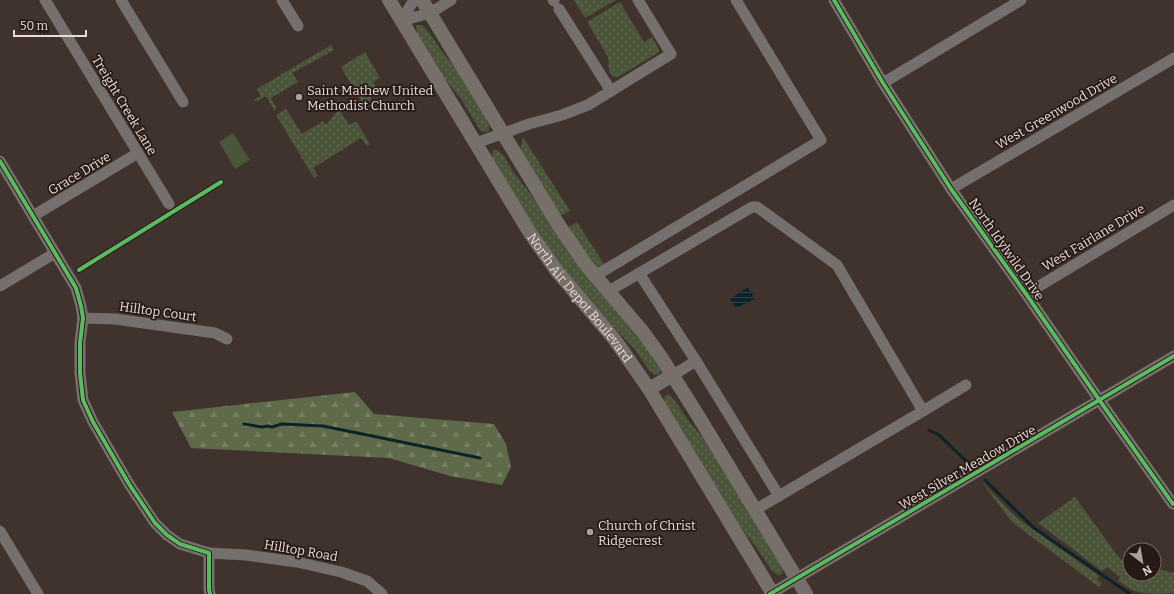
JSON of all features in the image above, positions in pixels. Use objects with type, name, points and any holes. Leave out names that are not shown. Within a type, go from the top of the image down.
[{"type":"main road","name":"North Air Depot Boulevard","points":[[389,0],[530,233],[567,284],[615,340],[649,389],[772,594]]},
{"type":"main road","name":"North Air Depot Boulevard","points":[[422,0],[558,224],[586,265],[643,332],[673,375],[806,594]]},
{"type":"main road","points":[[649,389],[673,375]]},
{"type":"street","name":"Treight Creek Lane","points":[[45,0],[169,204]]},
{"type":"street","points":[[120,0],[183,102]]},
{"type":"street","points":[[282,0],[298,26]]},
{"type":"street","points":[[401,21],[414,0]]},
{"type":"street","points":[[401,21],[430,13],[452,0]]},
{"type":"street","points":[[476,143],[529,124],[562,116],[588,105],[671,54],[638,0]]},
{"type":"street","points":[[595,276],[821,140],[736,0]]},
{"type":"street","name":"North Idylwild Drive","points":[[834,0],[883,83],[951,189],[1173,503]]},
{"type":"street","points":[[883,83],[1021,0]]},
{"type":"street","points":[[555,3],[611,91]]},
{"type":"street","name":"West Greenwood Drive","points":[[951,189],[1174,58]]},
{"type":"street","name":"Grace Drive","points":[[33,216],[138,153]]},
{"type":"street","name":"Hilltop Road","points":[[0,161],[76,288],[83,318],[80,343],[80,373],[83,400],[93,422],[129,484],[155,523],[167,535],[180,544],[209,553],[246,555],[283,560],[341,572],[367,581],[382,594]]},
{"type":"street","name":"West Fairlane Drive","points":[[1026,294],[1174,205]]},
{"type":"street","points":[[609,291],[752,206],[757,207],[837,265],[923,411]]},
{"type":"street","points":[[0,286],[55,253]]},
{"type":"street","points":[[639,273],[696,361],[779,496]]},
{"type":"street","name":"Hilltop Court","points":[[83,318],[115,319],[215,333],[227,339]]},
{"type":"street","name":"West Silver Meadow Drive","points":[[772,594],[796,578],[1100,401],[1174,356]]},
{"type":"street","points":[[673,375],[696,361]]},
{"type":"street","points":[[755,510],[966,385]]},
{"type":"street","points":[[0,532],[38,594]]},
{"type":"street","points":[[209,553],[210,594]]},
{"type":"green space","points":[[574,0],[616,0],[585,18]]},
{"type":"green space","points":[[620,2],[644,42],[652,37],[658,47],[659,52],[618,77],[614,77],[609,72],[608,57],[587,22]]},
{"type":"green space","points":[[422,25],[430,34],[454,66],[485,117],[489,125],[489,131],[486,132],[480,130],[461,99],[444,78],[417,36],[416,26]]},
{"type":"green space","points":[[331,45],[334,50],[292,73],[298,82],[271,98],[277,109],[274,110],[266,96],[255,102],[254,100],[261,96],[257,89]]},
{"type":"green space","points":[[365,52],[380,78],[373,82],[379,93],[371,97],[367,111],[341,67]]},
{"type":"green space","points":[[286,109],[302,134],[323,121],[326,125],[339,109],[349,125],[356,121],[370,144],[367,146],[361,138],[313,168],[318,176],[314,178],[276,115]]},
{"type":"green space","points":[[233,133],[250,160],[235,169],[219,142]]},
{"type":"green space","points":[[523,137],[570,211],[562,215],[559,214],[520,152]]},
{"type":"green space","points":[[497,150],[504,156],[512,170],[646,346],[661,369],[660,374],[654,374],[649,370],[635,350],[571,280],[536,232],[493,161],[492,152]]},
{"type":"green space","points":[[577,222],[604,264],[596,269],[570,233],[569,227]]},
{"type":"green space","points":[[355,392],[374,414],[494,424],[506,444],[511,467],[502,485],[450,476],[389,458],[191,448],[172,412]]},
{"type":"green space","points":[[669,394],[711,449],[781,562],[783,573],[779,576],[771,570],[735,518],[665,404],[664,399]]},
{"type":"green space","points":[[981,481],[1016,517],[1099,576],[1097,580],[1102,583],[1099,587],[1012,522]]},
{"type":"green space","points":[[1075,497],[1120,559],[1122,560],[1122,582],[1162,582],[1162,570],[1174,573],[1174,593],[1147,593],[1130,589],[1118,581],[1120,577],[1107,567],[1102,571],[1038,523]]},
{"type":"water","points":[[748,287],[750,292],[752,291],[754,293],[752,295],[754,299],[736,308],[730,299]]},
{"type":"waterway","points":[[244,424],[262,427],[272,427],[282,424],[323,426],[480,458]]},
{"type":"waterway","points":[[929,430],[939,435],[967,462]]},
{"type":"waterway","points":[[985,480],[1034,528],[1130,594]]},
{"type":"cycle path","points":[[834,0],[883,83],[951,189],[1173,504],[1174,503]]},
{"type":"cycle path","points":[[0,161],[76,288],[83,318],[80,343],[80,373],[83,400],[93,422],[129,484],[155,523],[167,535],[180,544],[209,553],[210,594]]},
{"type":"cycle path","points":[[79,270],[221,182]]},
{"type":"cycle path","points":[[770,594],[1174,356]]},
{"type":"place","name":"Saint Mathew United Methodist Church","points":[[299,97]]},
{"type":"place","name":"Church of Christ Ridgecrest","points":[[590,532]]}]
